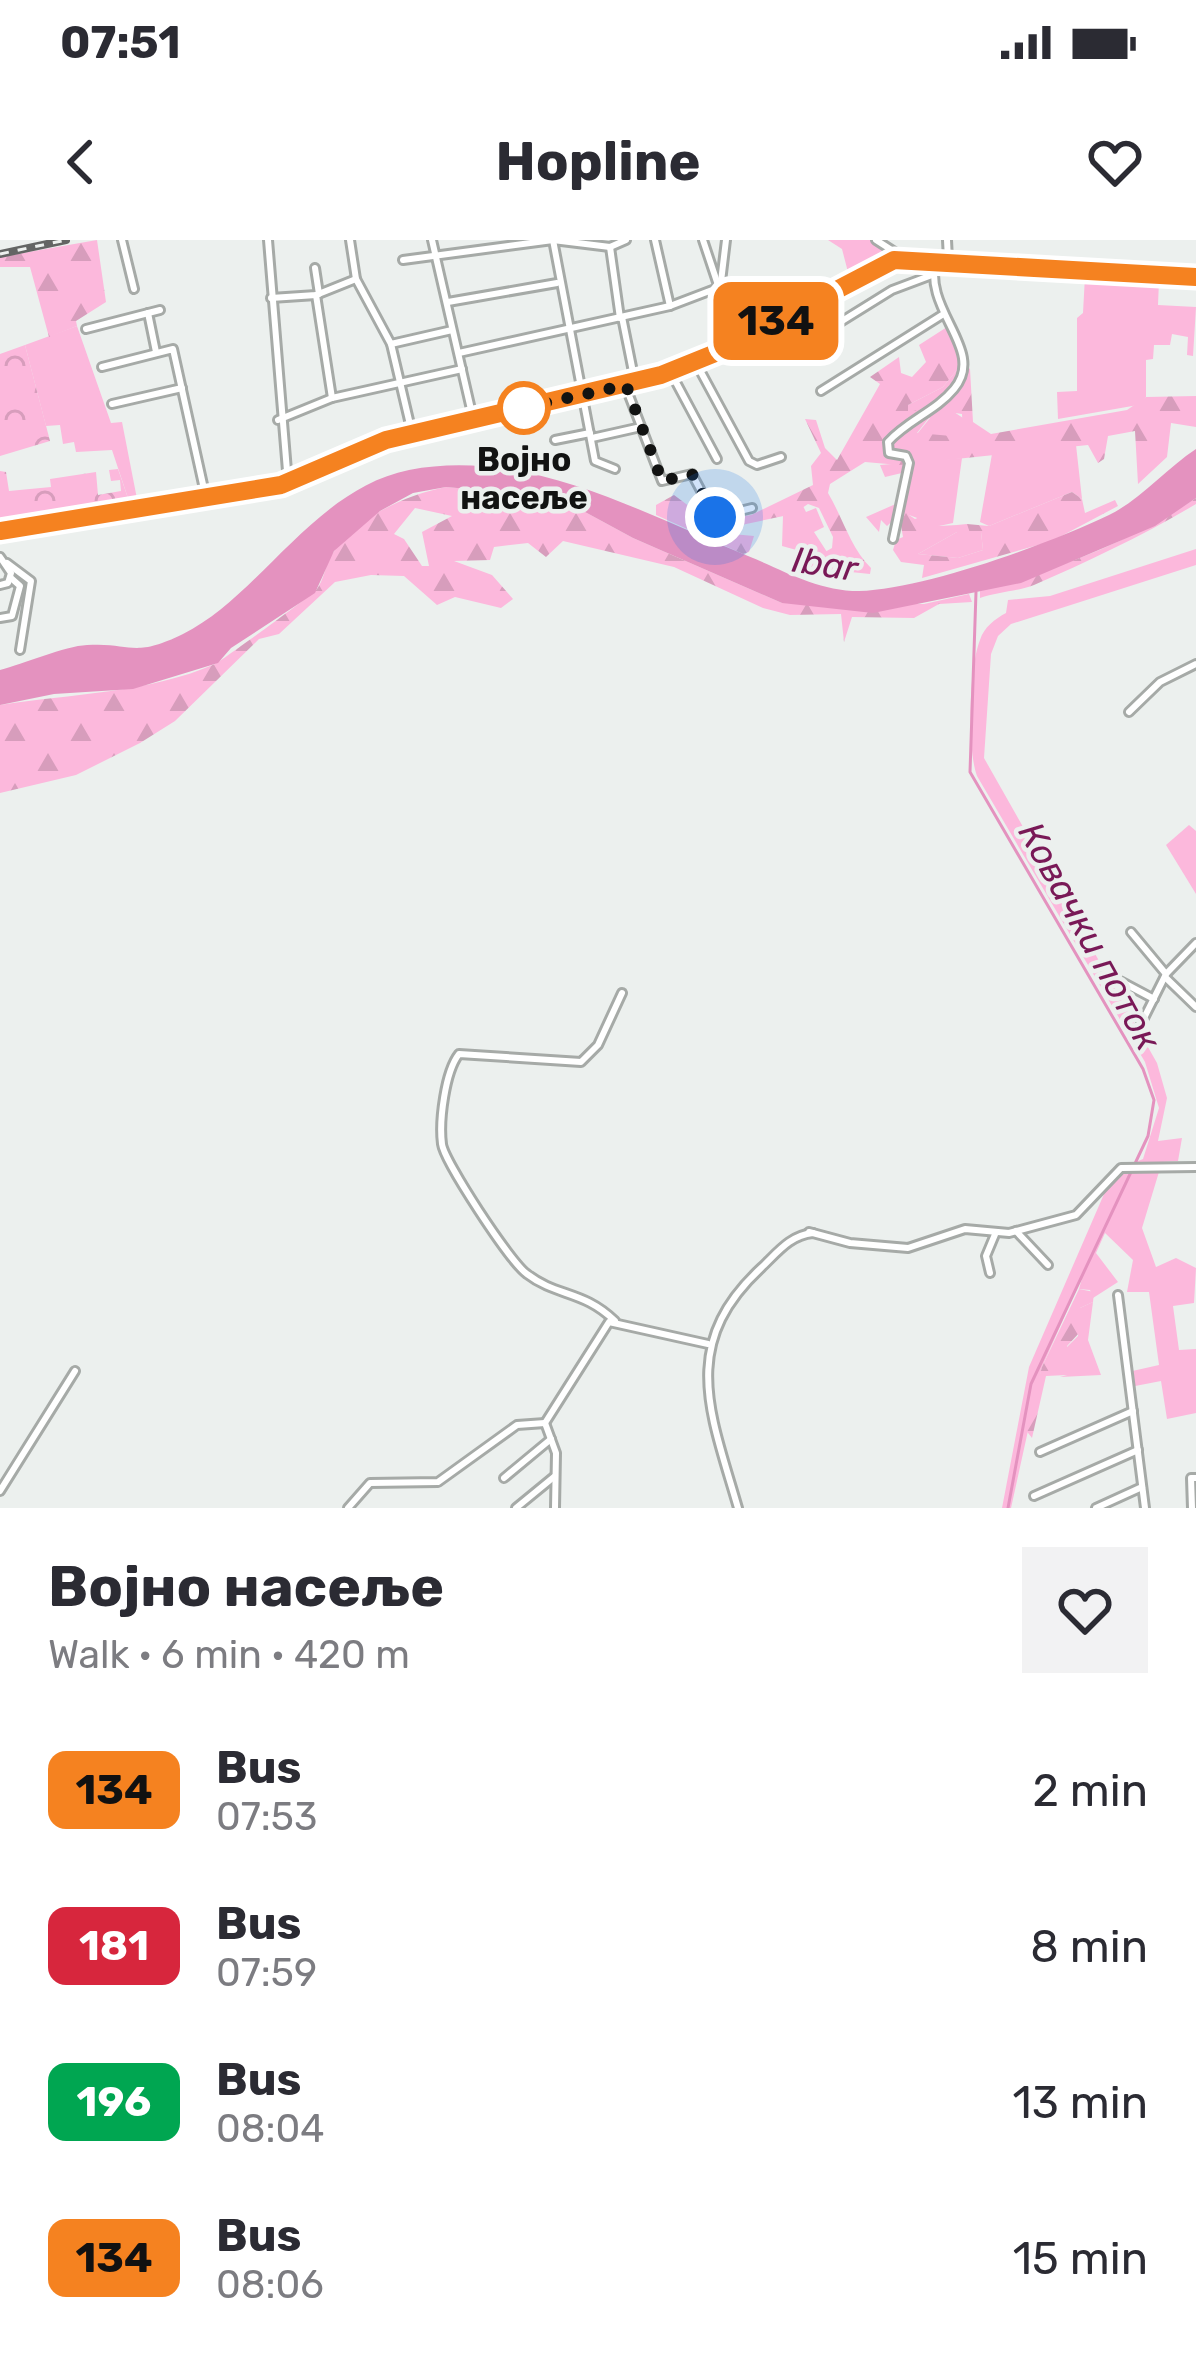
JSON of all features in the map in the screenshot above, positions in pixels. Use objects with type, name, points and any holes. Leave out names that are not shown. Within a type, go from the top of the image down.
[{"type":"street","points":[[122,240],[134,289]]},
{"type":"street","points":[[268,240],[278,419],[288,483]]},
{"type":"street","points":[[350,240],[356,279],[391,344],[412,433]]},
{"type":"street","points":[[432,240],[473,419]]},
{"type":"street","points":[[553,240],[557,284],[598,467],[615,469]]},
{"type":"street","points":[[403,260],[553,240],[610,248],[626,240]]},
{"type":"street","points":[[656,240],[670,306]]},
{"type":"street","points":[[704,240],[737,342]]},
{"type":"street","points":[[719,290],[726,240]]},
{"type":"street","points":[[876,240],[904,258]]},
{"type":"street","points":[[947,240],[948,259]]},
{"type":"street","points":[[610,248],[635,382]]},
{"type":"street","points":[[0,531],[288,483],[412,433],[670,372],[737,342],[878,265],[904,258],[1196,277]]},
{"type":"street","points":[[893,539],[909,459],[892,455],[886,446],[903,425],[957,387],[965,368],[961,342],[942,315],[932,275],[936,258]]},
{"type":"street","points":[[315,268],[332,398]]},
{"type":"street","points":[[784,316],[797,349],[890,291],[932,275]]},
{"type":"street","points":[[271,298],[318,295],[356,279]]},
{"type":"street","points":[[447,303],[557,284]]},
{"type":"street","points":[[458,352],[621,318],[719,290]]},
{"type":"street","points":[[86,329],[160,310]]},
{"type":"street","points":[[148,313],[156,352]]},
{"type":"street","points":[[821,391],[942,315]]},
{"type":"street","points":[[391,344],[453,330]]},
{"type":"street","points":[[102,367],[173,349],[206,498]]},
{"type":"street","points":[[696,363],[751,464],[781,457]]},
{"type":"street","points":[[278,419],[332,398],[462,369]]},
{"type":"street","points":[[670,372],[717,459]]},
{"type":"street","points":[[626,385],[662,481],[692,474],[715,517],[752,508]]},
{"type":"street","points":[[112,404],[182,388]]},
{"type":"street","points":[[555,440],[641,427]]},
{"type":"street","points":[[0,618],[12,616],[20,596],[20,586],[10,578],[3,560]]},
{"type":"street","points":[[3,560],[31,581],[20,650]]},
{"type":"street","points":[[0,585],[10,578]]},
{"type":"street","points":[[1129,712],[1160,682],[1196,664]]},
{"type":"street","points":[[1131,932],[1196,1007]]},
{"type":"street","points":[[1138,1030],[1166,975],[1196,943]]},
{"type":"street","points":[[1105,973],[1154,999]]},
{"type":"street","points":[[622,993],[598,1045],[581,1062],[470,1051],[459,1054],[450,1065],[442,1145],[487,1227],[519,1268],[544,1284],[595,1301],[615,1321],[672,1340],[708,1344]]},
{"type":"street","points":[[738,1508],[709,1398],[708,1344],[745,1283],[792,1239],[812,1233],[850,1244],[908,1248],[965,1229],[1016,1231],[1076,1215],[1110,1175],[1124,1167],[1196,1167]]},
{"type":"street","points":[[1016,1231],[1048,1265]]},
{"type":"street","points":[[990,1273],[986,1256],[995,1232]]},
{"type":"street","points":[[1118,1295],[1145,1508]]},
{"type":"street","points":[[545,1423],[602,1328],[615,1321]]},
{"type":"street","points":[[0,1491],[75,1371]]},
{"type":"street","points":[[1040,1452],[1133,1411]]},
{"type":"street","points":[[545,1423],[556,1474],[555,1508]]},
{"type":"street","points":[[348,1508],[370,1483],[438,1482],[518,1425],[545,1423]]},
{"type":"street","points":[[504,1478],[551,1438]]},
{"type":"street","points":[[1034,1496],[1138,1450]]},
{"type":"street","points":[[516,1508],[556,1474]]},
{"type":"street","points":[[1192,1508],[1191,1478],[1196,1478]]},
{"type":"street","points":[[1096,1508],[1142,1487]]},
{"type":"green space","points":[[97,240],[106,302],[76,321],[77,326],[49,337],[30,267],[0,267],[0,257]]},
{"type":"green space","points":[[828,240],[873,240],[900,257],[849,276],[842,249]]},
{"type":"green space","points":[[1085,276],[1159,281],[1158,305],[1196,307],[1193,356],[1187,355],[1188,337],[1172,334],[1170,345],[1154,345],[1153,359],[1146,360],[1146,397],[1138,405],[1058,419],[1057,392],[1077,391],[1077,318],[1083,313]]},
{"type":"green space","points":[[77,326],[111,423],[122,422],[138,504],[130,504],[112,450],[76,452],[74,442],[63,444],[60,425],[46,426],[25,345]]},
{"type":"green space","points":[[947,327],[961,342],[965,360],[943,387],[908,405],[908,412],[929,408],[932,414],[917,433],[963,437],[962,414],[935,410],[957,387],[965,364],[970,369],[973,422],[991,434],[1127,410],[1146,397],[1196,396],[1196,427],[1171,423],[1167,457],[1138,484],[1135,431],[1108,436],[1104,459],[1098,463],[1088,445],[899,465],[865,462],[830,484],[828,493],[871,568],[870,574],[793,566],[798,549],[818,556],[832,548],[833,537],[819,508],[808,504],[793,514],[732,527],[732,534],[754,536],[749,552],[743,554],[656,515],[656,505],[674,495],[709,521],[751,515],[813,485],[811,466],[821,453],[805,419],[816,420],[825,448],[837,460],[880,384],[870,377],[899,357],[901,373],[912,377],[926,362],[919,345]]},
{"type":"green space","points":[[25,345],[50,441],[0,456],[0,354]]},
{"type":"green space","points":[[965,360],[951,410],[966,420],[963,438],[917,434],[930,418],[908,412],[908,405],[943,387]]},
{"type":"green space","points":[[1076,445],[1082,499],[1072,492],[989,526],[980,522],[992,454]]},
{"type":"green space","points":[[962,458],[953,523],[939,526],[909,515],[902,499],[906,472],[885,477],[880,465]]},
{"type":"green space","points":[[118,469],[130,504],[0,524],[0,471],[6,472],[9,491],[51,487],[50,479],[96,472],[98,495],[121,491],[120,480],[111,481],[109,470]]},
{"type":"green space","points":[[446,487],[535,495],[574,506],[633,538],[782,603],[924,604],[969,594],[972,602],[939,604],[914,618],[852,617],[844,642],[841,614],[790,615],[763,608],[674,567],[563,541],[546,557],[528,543],[494,547],[490,560],[454,561],[492,575],[513,599],[501,608],[455,597],[437,605],[404,576],[371,575],[335,582],[279,634],[259,639],[175,721],[76,775],[0,793],[0,705],[136,687],[215,664],[317,589],[331,556],[353,530],[382,510]],"holes":[[[415,508],[452,516],[422,532],[429,566],[422,566],[404,539],[394,534]]]},
{"type":"green space","points":[[1072,492],[1082,499],[1085,513],[1115,500],[1118,506],[1052,541],[922,578],[924,565],[901,562],[893,550],[896,540],[903,537],[899,515],[887,526],[881,520],[879,532],[866,517],[907,499],[909,515],[915,519],[934,511],[939,526],[957,525],[957,532],[918,554],[958,558],[983,550],[981,532],[970,533],[967,524],[989,526]]},
{"type":"green space","points":[[1196,498],[1196,504],[1075,567],[1028,587],[980,598],[980,591],[1119,541]]},
{"type":"green space","points":[[803,506],[806,512],[816,508],[824,527],[814,532],[827,552],[818,556],[782,546],[783,516]]},
{"type":"green space","points":[[967,524],[981,532],[983,550],[958,558],[918,554],[957,532],[957,525]]},
{"type":"green space","points":[[1196,549],[1196,565],[1011,624],[998,636],[991,654],[984,758],[1157,1063],[1167,1098],[1158,1141],[1182,1138],[1178,1161],[1162,1162],[1142,1228],[1156,1267],[1176,1258],[1196,1268],[1194,1303],[1173,1306],[1179,1350],[1196,1349],[1196,1413],[1167,1419],[1161,1381],[1130,1387],[1128,1372],[1159,1365],[1149,1292],[1127,1292],[1133,1260],[1105,1233],[1096,1253],[1118,1282],[1093,1298],[1090,1290],[1079,1289],[1083,1275],[1042,1367],[1011,1508],[1002,1508],[1029,1367],[1114,1171],[1143,1159],[1159,1108],[1145,1062],[977,776],[971,728],[976,652],[984,631],[1006,613],[1008,600],[1050,596]]},
{"type":"green space","points":[[1189,825],[1196,831],[1196,894],[1166,845]]},
{"type":"green space","points":[[1079,1289],[1094,1292],[1093,1302],[1080,1308],[1080,1332],[1067,1346],[1067,1375],[1046,1376],[1032,1438],[1025,1429],[1042,1367]]},
{"type":"green space","points":[[1093,1302],[1088,1340],[1101,1375],[1060,1377],[1067,1375],[1067,1347],[1078,1336],[1080,1308]]},
{"type":"shaded area","points":[[1196,449],[1196,498],[1155,526],[1021,583],[873,613],[782,603],[633,538],[574,506],[535,495],[446,487],[413,493],[380,511],[334,551],[315,593],[231,648],[218,663],[133,689],[54,694],[0,705],[0,670],[78,646],[142,648],[183,634],[211,617],[344,498],[409,470],[453,465],[540,476],[625,504],[802,579],[859,591],[952,573],[1084,526],[1132,501]]},
{"type":"waterway","name":"Ковачки поток","points":[[976,592],[970,772],[1143,1069],[1154,1100],[1148,1136],[1031,1384],[1008,1508]]},
{"type":"railway","points":[[0,254],[66,240]]},
{"type":"bus line","name":"134","points":[[0,531],[281,485],[386,440],[682,369],[894,260],[936,258],[1196,277]]},
{"type":"place","name":"Војно насеље","points":[[524,408]]},
{"type":"route","points":[[524,408],[514,410],[626,385],[662,481],[692,474],[715,517]]},
{"type":"water label","name":"Ibar","points":[[825,564]]}]
